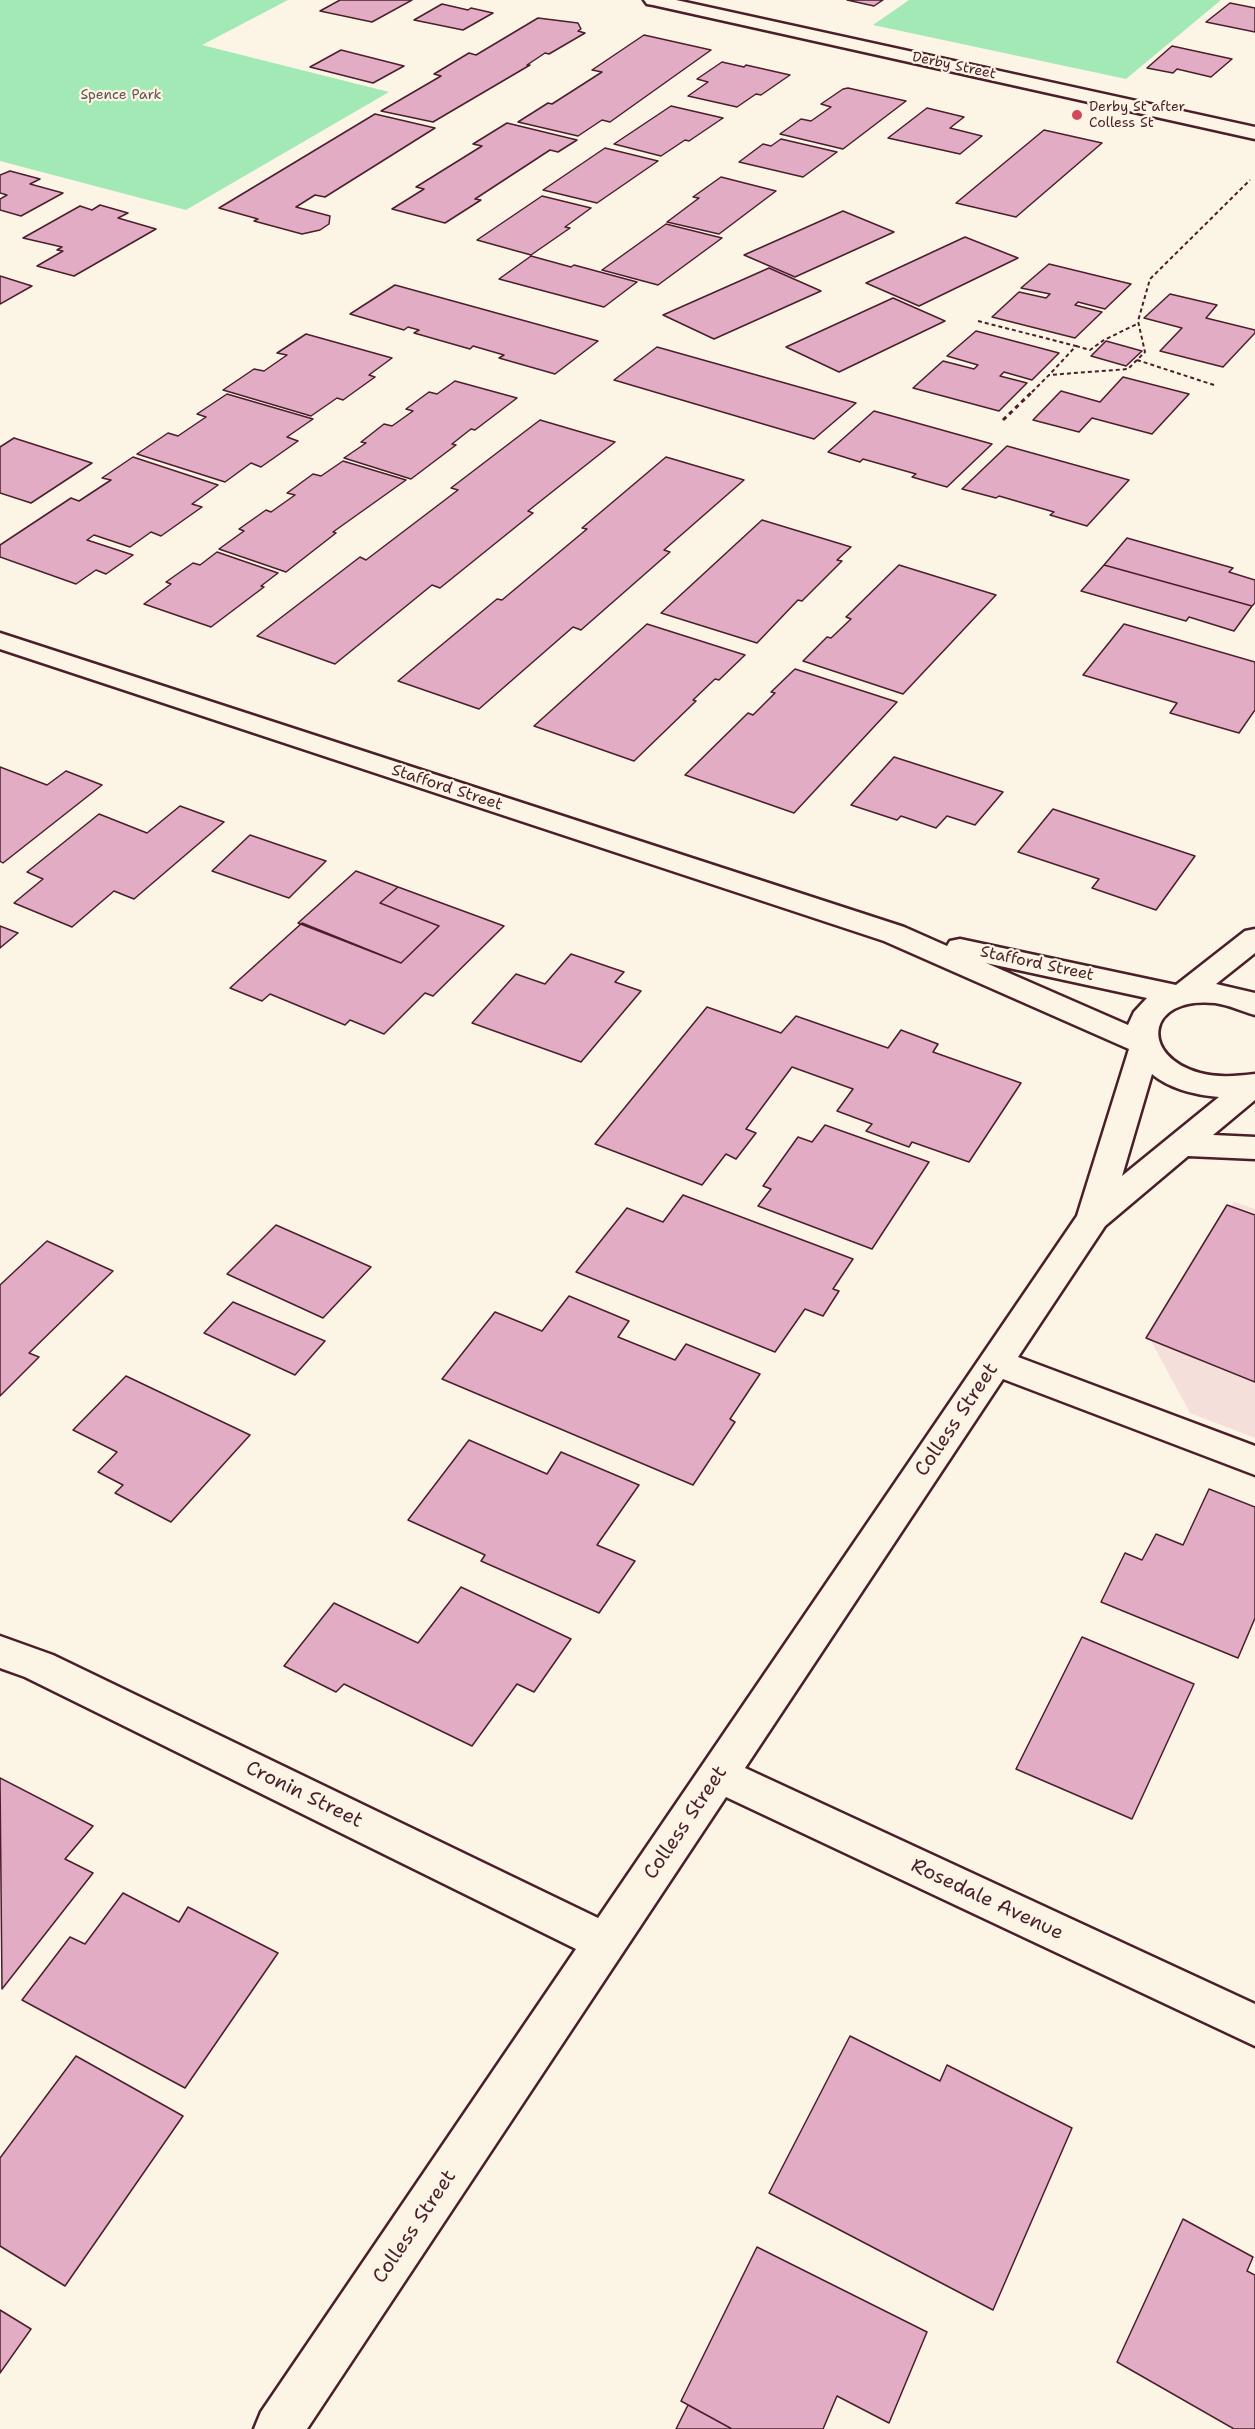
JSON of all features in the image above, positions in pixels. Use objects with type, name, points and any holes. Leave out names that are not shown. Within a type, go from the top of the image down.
[{"type":"street","name":"Derby Street","points":[[653,0],[1255,133]]},
{"type":"street","name":"Stafford Street","points":[[0,641],[894,934],[1144,1045]]},
{"type":"street","name":"Stafford Street","points":[[894,934],[1181,995]]},
{"type":"street","points":[[1181,995],[1255,938]]},
{"type":"street","points":[[1181,995],[1205,993],[1228,996],[1255,1005]]},
{"type":"street","name":"Colless Street","points":[[1093,1218],[1144,1045],[1142,1032],[1145,1019],[1164,1001],[1181,995]]},
{"type":"street","points":[[1144,1045],[1154,1060],[1169,1072],[1189,1081],[1210,1087],[1234,1089],[1255,1084]]},
{"type":"street","name":"Colless Street","points":[[278,2429],[1093,1218],[1255,1084]]},
{"type":"street","points":[[1182,1145],[1255,1148]]},
{"type":"street","points":[[996,1362],[1255,1461]]},
{"type":"street","name":"Cronin Street","points":[[0,1652],[39,1666],[606,1943]]},
{"type":"street","name":"Rosedale Avenue","points":[[718,1774],[1255,2026]]},
{"type":"path","points":[[1048,375],[1128,369],[1145,352],[1139,323],[1149,279],[1255,176]]},
{"type":"path","points":[[978,321],[1090,350],[1104,340],[1139,323]]},
{"type":"path","points":[[1003,420],[1077,346]]},
{"type":"path","points":[[1137,360],[1214,384]]},
{"type":"shaded area","points":[[1234,1202],[1255,1209],[1255,1438],[1190,1413],[1150,1339]]},
{"type":"green space","name":"Spence Park","points":[[0,0],[288,0],[202,45],[389,92],[186,210],[0,161]]},
{"type":"green space","points":[[909,0],[1221,0],[1126,79],[873,25]]},
{"type":"building","points":[[340,0],[412,0],[372,22],[320,11]]},
{"type":"building","points":[[847,0],[883,0],[874,6]]},
{"type":"building","points":[[1230,3],[1255,8],[1255,32],[1206,22]]},
{"type":"building","points":[[442,4],[493,13],[463,30],[414,20]]},
{"type":"building","points":[[538,18],[578,23],[581,29],[578,31],[585,33],[549,54],[545,53],[527,65],[530,65],[433,122],[381,111],[441,76],[434,74],[469,53],[476,55]]},
{"type":"building","points":[[644,35],[711,50],[610,122],[602,120],[578,136],[518,122],[548,103],[552,104],[602,72],[592,70]]},
{"type":"building","points":[[1172,46],[1232,59],[1211,77],[1177,69],[1173,73],[1147,68]]},
{"type":"building","points":[[341,50],[404,66],[373,83],[310,67]]},
{"type":"building","points":[[722,62],[790,75],[761,95],[756,94],[737,107],[688,96],[708,82],[697,79]]},
{"type":"building","points":[[848,88],[906,101],[843,149],[780,134],[801,119],[811,121],[831,107],[821,104]]},
{"type":"building","points":[[671,106],[723,118],[689,141],[685,140],[661,156],[614,144]]},
{"type":"building","points":[[927,108],[964,117],[950,128],[982,136],[960,154],[888,138]]},
{"type":"building","points":[[375,114],[435,128],[325,197],[315,195],[296,207],[330,216],[329,224],[320,230],[302,234],[254,221],[258,219],[219,208]]},
{"type":"building","points":[[507,123],[577,140],[558,152],[550,150],[475,199],[481,200],[445,223],[392,209],[424,189],[416,187],[482,146],[473,144]]},
{"type":"building","points":[[1044,130],[1102,143],[1016,217],[956,203]]},
{"type":"building","points":[[781,139],[837,152],[803,177],[739,162],[763,144],[771,146]]},
{"type":"building","points":[[605,148],[658,161],[597,203],[543,190]]},
{"type":"building","points":[[10,171],[40,179],[30,184],[63,193],[21,216],[0,210],[0,199],[7,195],[0,193],[0,175]]},
{"type":"building","points":[[721,177],[776,191],[719,234],[667,222],[699,198],[693,197]]},
{"type":"building","points":[[542,196],[591,208],[565,227],[570,228],[531,255],[477,240]]},
{"type":"building","points":[[100,205],[128,213],[118,218],[156,229],[74,276],[37,266],[63,251],[57,250],[62,247],[23,238],[80,206],[92,210]]},
{"type":"building","points":[[843,211],[894,232],[795,277],[744,255]]},
{"type":"building","points":[[666,224],[722,238],[658,285],[602,270]]},
{"type":"building","points":[[965,237],[1018,258],[919,306],[866,283]]},
{"type":"building","points":[[531,256],[637,282],[604,307],[499,279]]},
{"type":"building","points":[[1049,264],[1131,284],[1105,309],[1078,302],[1075,305],[1102,312],[1075,338],[992,317],[1019,292],[1046,298],[1050,294],[1021,288]]},
{"type":"building","points":[[769,268],[821,291],[714,339],[663,315]]},
{"type":"building","points":[[0,276],[32,286],[0,304]]},
{"type":"building","points":[[395,285],[598,341],[555,374],[499,358],[504,355],[473,346],[470,349],[414,333],[419,330],[408,327],[404,330],[350,314]]},
{"type":"building","points":[[1170,294],[1217,305],[1206,318],[1255,330],[1255,333],[1223,367],[1160,351],[1182,328],[1144,318]]},
{"type":"building","points":[[893,298],[945,321],[839,372],[786,347]]},
{"type":"building","points":[[976,331],[1059,353],[1032,380],[1004,372],[1000,376],[1027,383],[999,411],[913,388],[943,361],[974,369],[978,365],[947,356]]},
{"type":"building","points":[[306,334],[392,358],[369,375],[375,377],[343,400],[337,398],[311,416],[223,390],[254,369],[264,371],[287,355],[277,353]]},
{"type":"building","points":[[1106,341],[1142,351],[1126,366],[1091,356]]},
{"type":"building","points":[[657,347],[856,403],[814,439],[614,380]]},
{"type":"building","points":[[1123,377],[1189,394],[1152,434],[1092,418],[1079,432],[1033,420],[1061,391],[1100,402]]},
{"type":"building","points":[[455,381],[517,398],[475,430],[471,429],[452,444],[456,445],[411,479],[344,458],[366,443],[361,442],[384,424],[392,426],[413,411],[406,409],[429,392],[437,394]]},
{"type":"building","points":[[227,394],[313,419],[287,437],[298,441],[261,467],[251,463],[225,482],[137,454],[168,433],[178,436],[206,417],[197,414]]},
{"type":"building","points":[[874,411],[992,444],[947,487],[912,477],[916,474],[863,459],[860,462],[828,452]]},
{"type":"building","points":[[540,420],[615,442],[528,511],[533,513],[440,588],[432,585],[335,664],[257,636],[360,557],[366,560],[458,490],[451,488]]},
{"type":"building","points":[[14,438],[92,463],[31,503],[0,493],[0,447]]},
{"type":"building","points":[[1007,446],[1129,480],[1087,526],[1050,515],[1054,512],[999,496],[996,498],[962,489]]},
{"type":"building","points":[[133,457],[218,485],[192,504],[202,507],[161,536],[151,532],[130,547],[94,535],[87,540],[133,555],[106,574],[96,570],[76,584],[0,557],[0,545],[71,498],[79,501],[111,480],[102,478]]},
{"type":"building","points":[[666,457],[744,480],[664,550],[670,552],[581,630],[573,627],[479,709],[398,681],[497,599],[502,600],[587,529],[582,528]]},
{"type":"building","points":[[343,461],[406,480],[333,532],[336,533],[286,572],[219,549],[244,531],[239,529],[266,510],[271,512],[295,495],[287,493],[313,474],[321,476]]},
{"type":"building","points":[[762,520],[851,547],[837,560],[842,561],[802,601],[798,600],[757,643],[661,613]]},
{"type":"building","points":[[1127,538],[1233,568],[1229,572],[1255,580],[1255,603],[1252,606],[1104,565]]},
{"type":"building","points":[[217,552],[278,573],[261,586],[264,587],[211,627],[144,604],[171,584],[166,582],[193,563],[200,565]]},
{"type":"building","points":[[899,565],[996,595],[903,694],[803,661],[827,637],[831,638],[851,619],[846,617]]},
{"type":"building","points":[[1104,565],[1252,606],[1234,631],[1189,617],[1186,621],[1081,591]]},
{"type":"building","points":[[647,624],[745,655],[719,680],[715,679],[693,700],[696,701],[634,761],[534,726]]},
{"type":"building","points":[[1124,624],[1255,662],[1255,710],[1239,733],[1170,713],[1177,703],[1083,675]]},
{"type":"building","points":[[795,669],[897,702],[794,813],[685,775],[748,713],[753,715],[775,693],[771,692]]},
{"type":"building","points":[[894,757],[1003,792],[975,825],[947,816],[936,828],[901,816],[897,820],[851,805]]},
{"type":"building","points":[[0,767],[47,785],[66,771],[102,785],[3,863],[0,861]]},
{"type":"building","points":[[180,806],[224,822],[134,899],[114,891],[72,927],[14,903],[43,879],[27,872],[99,814],[147,833]]},
{"type":"building","points":[[1053,809],[1195,856],[1156,910],[1092,888],[1099,879],[1018,852]]},
{"type":"building","points":[[250,835],[326,861],[289,898],[212,871]]},
{"type":"building","points":[[356,871],[398,887],[380,903],[439,926],[401,963],[298,923]]},
{"type":"building","points":[[398,887],[504,926],[433,996],[425,993],[384,1034],[350,1020],[345,1025],[270,994],[262,1001],[230,988],[302,923],[401,963],[439,926],[380,903]]},
{"type":"building","points":[[0,926],[18,933],[0,948]]},
{"type":"building","points":[[571,954],[624,972],[615,982],[641,991],[581,1062],[472,1023],[516,974],[545,984]]},
{"type":"building","points":[[707,1007],[781,1033],[796,1016],[888,1048],[901,1030],[938,1044],[933,1052],[1021,1083],[969,1162],[912,1142],[909,1147],[866,1131],[872,1124],[837,1111],[853,1089],[792,1067],[746,1129],[756,1133],[736,1159],[726,1154],[702,1185],[595,1144]]},
{"type":"building","points":[[825,1125],[929,1162],[872,1249],[758,1206],[771,1189],[763,1186],[798,1137],[812,1142]]},
{"type":"building","points":[[683,1195],[853,1259],[833,1289],[839,1291],[823,1316],[805,1309],[775,1352],[576,1272],[627,1208],[663,1222]]},
{"type":"building","points":[[1227,1205],[1255,1215],[1255,1382],[1146,1338]]},
{"type":"building","points":[[276,1225],[371,1267],[323,1318],[227,1274]]},
{"type":"building","points":[[47,1241],[113,1271],[29,1353],[39,1357],[0,1396],[0,1285]]},
{"type":"building","points":[[569,1296],[629,1321],[618,1337],[675,1360],[686,1344],[760,1374],[730,1419],[735,1422],[693,1485],[442,1379],[495,1312],[542,1331]]},
{"type":"building","points":[[233,1302],[325,1341],[295,1375],[204,1333]]},
{"type":"building","points":[[126,1376],[250,1435],[171,1522],[115,1493],[123,1485],[98,1472],[117,1452],[73,1430]]},
{"type":"building","points":[[469,1440],[547,1474],[561,1452],[639,1485],[597,1545],[635,1561],[599,1613],[481,1561],[485,1555],[408,1520]]},
{"type":"building","points":[[1209,1489],[1255,1507],[1255,1618],[1238,1658],[1101,1602],[1125,1553],[1142,1560],[1156,1534],[1183,1545]]},
{"type":"building","points":[[461,1587],[571,1639],[534,1692],[517,1684],[472,1746],[344,1684],[336,1692],[284,1666],[334,1603],[418,1643]]},
{"type":"building","points":[[1082,1637],[1194,1684],[1132,1819],[1016,1769]]},
{"type":"building","points":[[0,1778],[93,1826],[65,1859],[93,1873],[2,1989]]},
{"type":"building","points":[[123,1893],[179,1922],[188,1907],[278,1953],[185,2088],[22,2000],[70,1937],[85,1944]]},
{"type":"building","points":[[850,2036],[940,2081],[947,2065],[1072,2128],[993,2310],[769,2193]]},
{"type":"building","points":[[76,2056],[183,2116],[65,2286],[0,2246],[0,2158]]},
{"type":"building","points":[[1183,2219],[1253,2257],[1247,2271],[1255,2275],[1255,2429],[1234,2429],[1117,2362]]},
{"type":"building","points":[[757,2247],[927,2332],[889,2423],[837,2396],[823,2429],[732,2429],[681,2401]]},
{"type":"building","points":[[0,2310],[31,2329],[0,2373]]},
{"type":"building","points":[[688,2405],[732,2429],[676,2429]]},
{"type":"place","name":"Derby St after Colless St","points":[[1077,115]]}]
